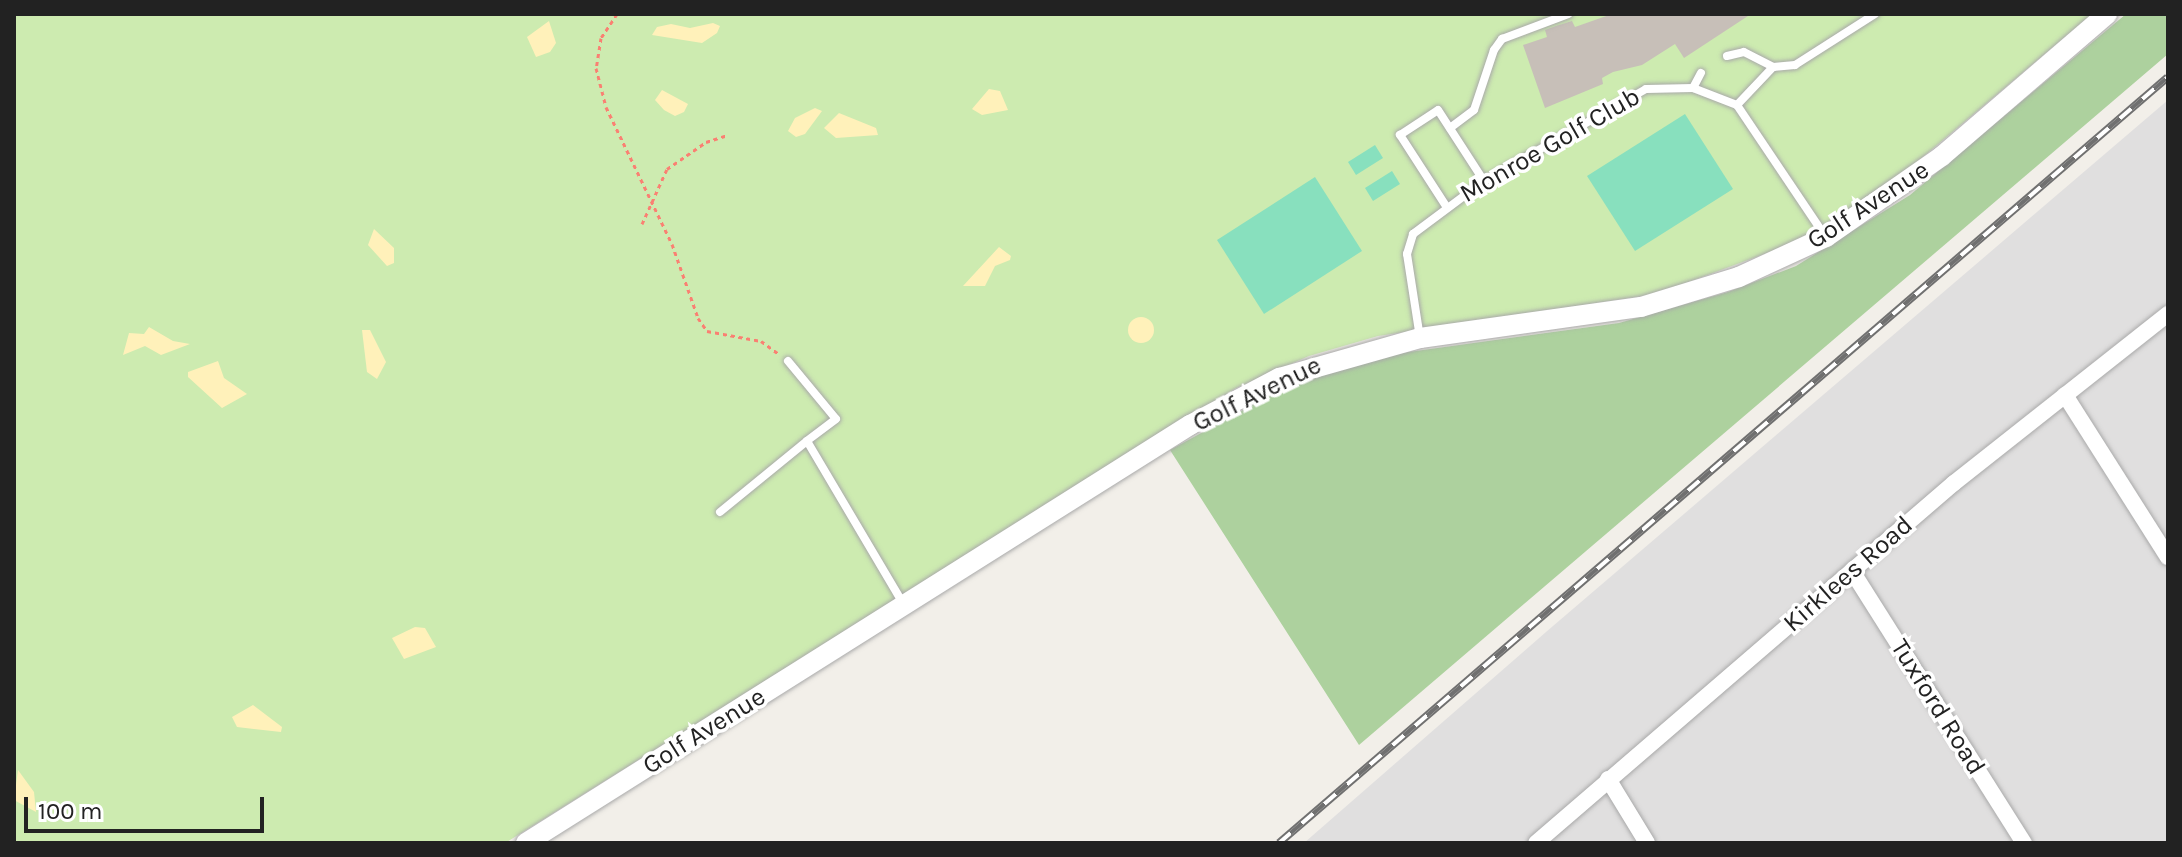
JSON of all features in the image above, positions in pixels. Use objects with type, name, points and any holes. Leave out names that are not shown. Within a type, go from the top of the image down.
[{"type":"street","name":"Golf Avenue","points":[[529,842],[1239,397],[1318,362],[1420,338],[1641,307],[1739,277],[1826,237],[1942,156],[2107,14]]},
{"type":"street","name":"Kirklees Road","points":[[1536,843],[1852,571],[2168,314]]},
{"type":"street","points":[[2065,395],[2168,557]]},
{"type":"street","name":"Tuxford Road","points":[[1852,571],[2024,843]]},
{"type":"street","points":[[1608,779],[1647,843]]},
{"type":"lane","points":[[1450,128],[1474,110],[1494,50],[1502,39],[1568,14]]},
{"type":"lane","points":[[1727,56],[1744,52],[1773,67],[1795,65],[1875,14]]},
{"type":"lane","points":[[1773,67],[1737,105],[1826,237]]},
{"type":"lane","points":[[1693,88],[1701,73]]},
{"type":"lane","name":"Monroe Golf Club","points":[[1420,338],[1407,254],[1413,234],[1446,206],[1646,89],[1693,88],[1737,105]]},
{"type":"lane","points":[[1446,206],[1400,135],[1438,110],[1484,181]]},
{"type":"lane","points":[[720,512],[836,419],[788,361]]},
{"type":"lane","points":[[807,441],[904,605]]},
{"type":"path","points":[[617,14],[601,38],[596,68],[616,136],[651,202],[707,331],[761,341],[788,361]]},
{"type":"path","points":[[642,224],[667,169],[706,142],[727,135]]},
{"type":"shaded area","points":[[2168,100],[2168,843],[1304,843],[1546,632]]},
{"type":"green space","points":[[14,14],[2092,14],[1898,178],[1794,243],[1656,294],[1378,336],[1309,356],[1236,388],[505,843],[14,843]]},
{"type":"green space","points":[[2126,14],[2168,14],[2168,54],[1359,745],[1170,450],[1291,384],[1394,354],[1619,323],[1728,292],[1796,266],[1910,195]]},
{"type":"green space","points":[[1685,114],[1733,189],[1635,251],[1587,176]]},
{"type":"green space","points":[[1375,145],[1383,158],[1356,175],[1348,162]]},
{"type":"green space","points":[[1392,171],[1400,184],[1373,201],[1365,188]]},
{"type":"green space","points":[[1315,177],[1362,251],[1264,314],[1217,240]]},
{"type":"sand","points":[[549,21],[556,43],[550,52],[536,57],[527,37]]},
{"type":"sand","points":[[713,23],[720,26],[717,33],[702,43],[652,35],[657,27],[671,24],[690,28]]},
{"type":"sand","points":[[989,89],[1000,91],[1008,110],[982,115],[972,109]]},
{"type":"sand","points":[[662,90],[688,104],[684,112],[675,116],[664,110],[655,100]]},
{"type":"sand","points":[[815,108],[822,111],[805,134],[796,137],[788,131],[795,118]]},
{"type":"sand","points":[[839,113],[876,128],[878,135],[836,138],[824,128]]},
{"type":"sand","points":[[374,229],[394,248],[394,263],[387,266],[368,245]]},
{"type":"sand","points":[[999,247],[1011,256],[1010,260],[995,266],[985,286],[963,286]]},
{"type":"sand","points":[[1141,317],[1150,321],[1154,330],[1150,339],[1141,343],[1132,339],[1128,330],[1132,321]]},
{"type":"sand","points":[[149,327],[173,341],[190,344],[161,355],[145,346],[123,355],[129,333],[144,334]]},
{"type":"sand","points":[[362,330],[370,330],[386,362],[377,379],[367,372]]},
{"type":"sand","points":[[218,361],[224,378],[247,394],[222,408],[188,377],[188,372]]},
{"type":"sand","points":[[415,627],[425,628],[436,647],[404,659],[392,638]]},
{"type":"sand","points":[[253,705],[282,727],[281,732],[237,727],[232,717]]},
{"type":"sand","points":[[18,770],[34,792],[36,812],[14,800]]},
{"type":"building","points":[[1612,14],[1751,14],[1684,58],[1675,44],[1642,65],[1613,72],[1602,78],[1603,84],[1545,108],[1523,45],[1547,37],[1545,30],[1556,26],[1572,21],[1575,27]]},
{"type":"railway","points":[[1279,843],[2168,77]]}]
